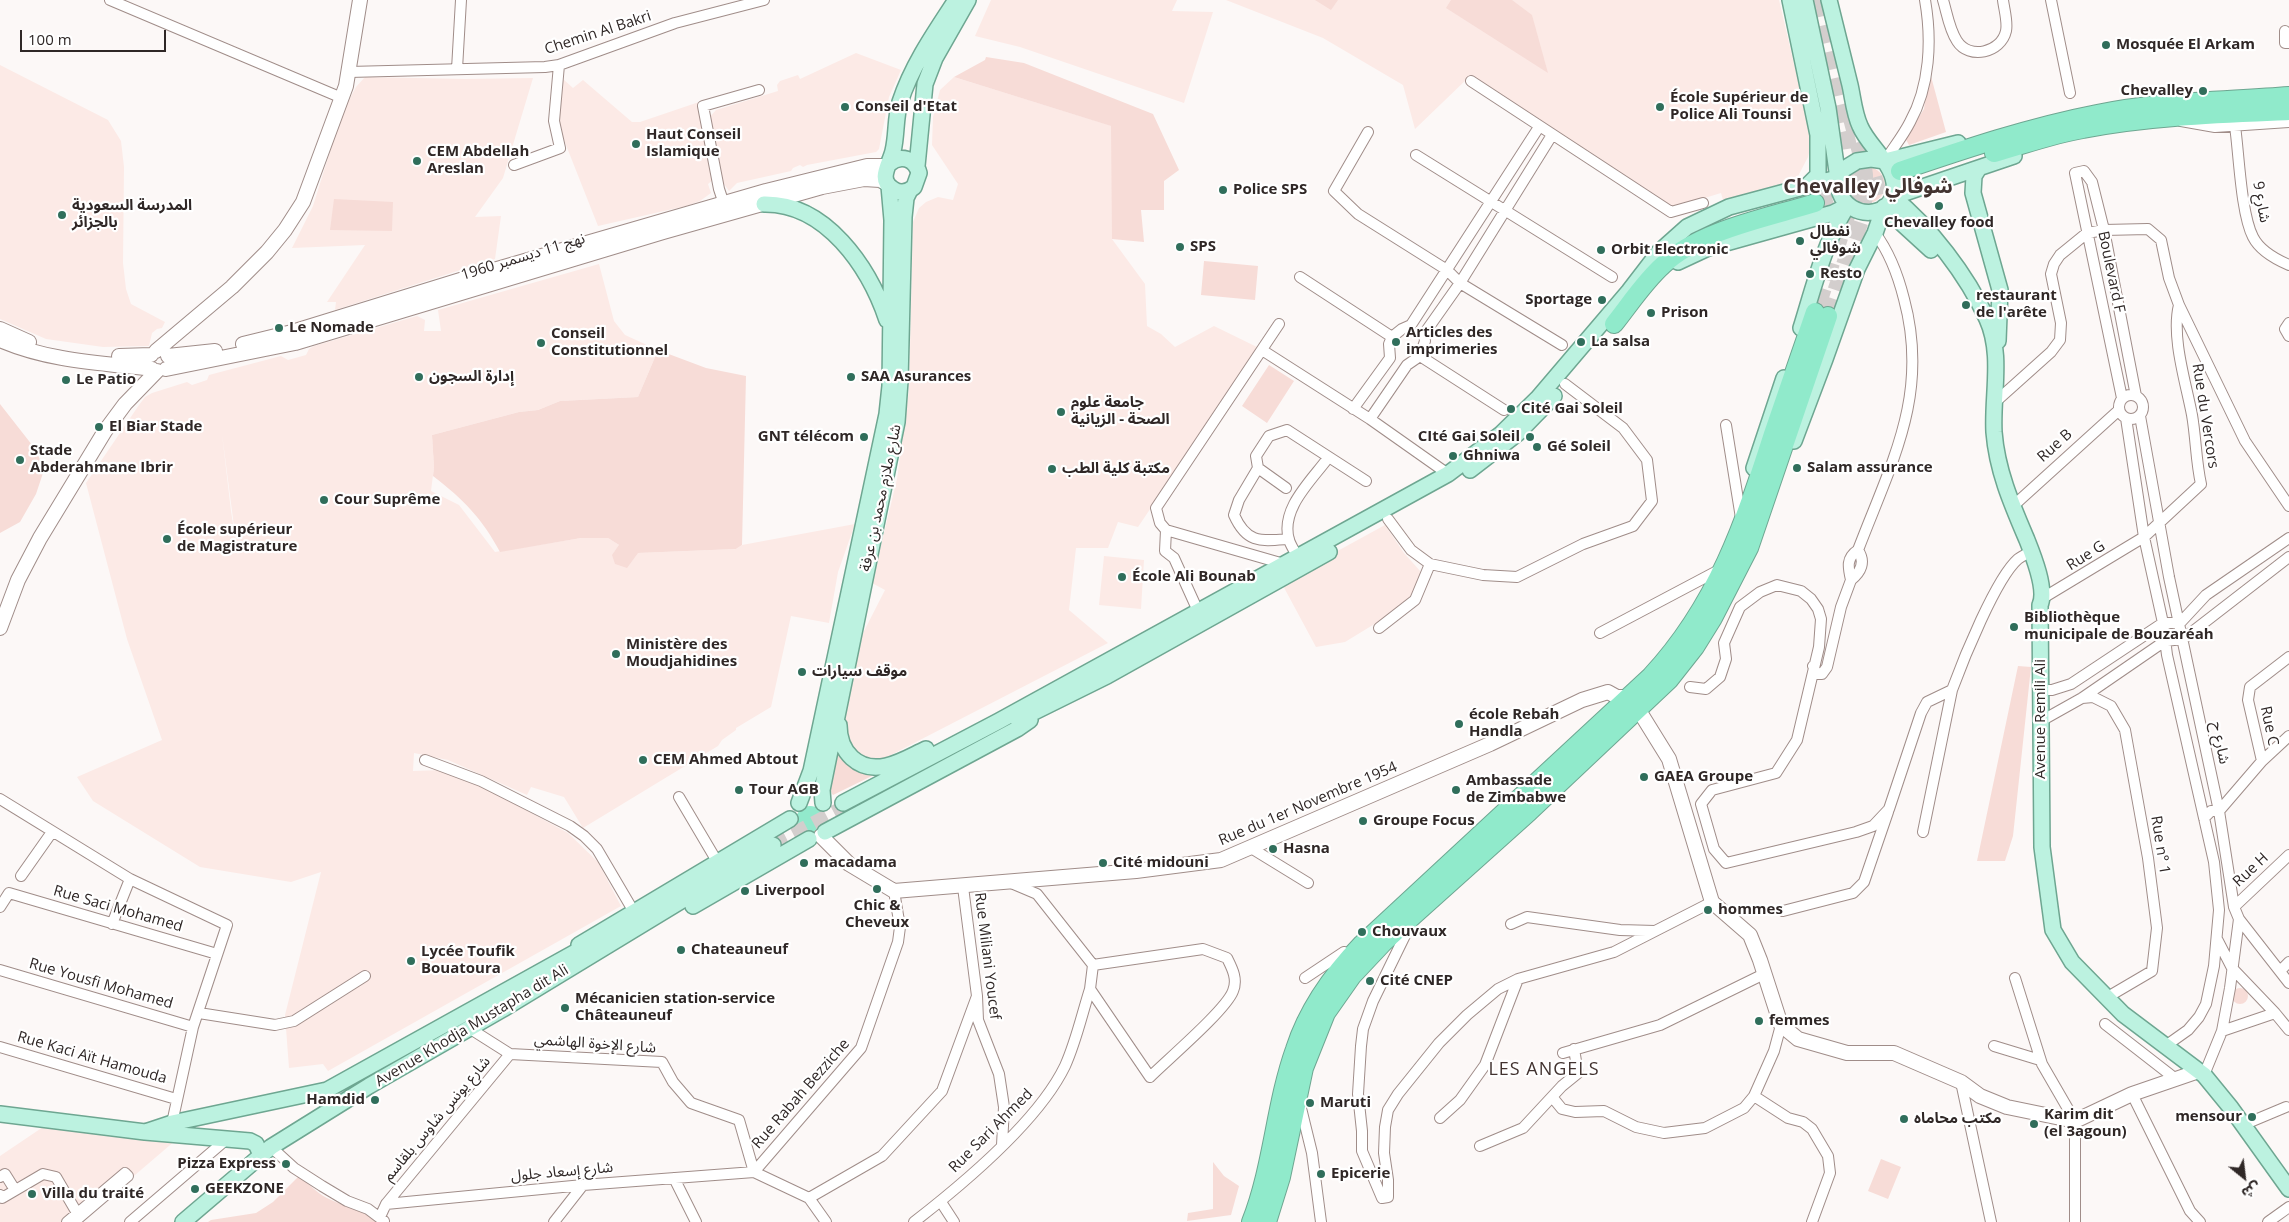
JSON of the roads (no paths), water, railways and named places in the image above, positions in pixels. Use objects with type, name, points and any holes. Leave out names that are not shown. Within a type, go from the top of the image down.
[{"type":"highway","points":[[1891,163],[2052,136],[2097,120],[2180,103],[2289,96]]},
{"type":"highway","points":[[2097,120],[2289,110]]},
{"type":"highway","points":[[1629,291],[1666,252],[1697,231],[1736,215],[1812,194]]},
{"type":"highway","points":[[1614,324],[1658,269],[1681,250],[1812,194]]},
{"type":"highway","points":[[1251,1222],[1263,1185],[1294,1049],[1311,1013],[1338,972],[1362,944],[1633,703],[1669,680],[1695,647],[1725,598],[1822,314]]},
{"type":"highway","points":[[1267,1222],[1284,1165],[1297,1093],[1304,1068],[1318,1030],[1336,998],[1370,956],[1529,812],[1633,703],[1678,645],[1725,567],[1742,546]]},
{"type":"main road","points":[[0,628],[18,580],[40,538],[105,431],[185,327],[232,287],[285,230],[303,202],[342,98],[349,72],[360,0]]},
{"type":"main road","points":[[920,115],[917,166],[919,178],[910,190],[899,192],[888,185],[885,175],[893,150],[898,113],[904,92],[916,64],[956,0]]},
{"type":"main road","points":[[898,113],[901,130],[908,135],[916,130],[927,76],[968,0]]},
{"type":"main road","points":[[1790,0],[1819,143],[1818,175],[1812,194]]},
{"type":"main road","points":[[1805,0],[1828,108],[1840,193],[1847,206],[1863,213],[1872,212],[1888,202],[2097,120]]},
{"type":"main road","points":[[1742,546],[1772,495],[1822,368],[1857,269],[1876,233],[1888,202],[1893,180],[1891,163],[1863,132],[1858,121],[1829,0]]},
{"type":"main road","points":[[888,165],[893,160],[903,158],[908,159],[917,166]]},
{"type":"main road","points":[[844,805],[1046,701],[1198,611],[1448,474],[1501,434],[1526,411],[1629,291],[1659,252],[1694,223],[1729,207],[1812,194],[1838,178],[1844,169],[1857,161],[1871,159],[1891,163]]},
{"type":"main road","name":"نهج 11 ديسمبر 1960","points":[[0,329],[47,348],[157,362],[278,336],[724,204],[867,166],[888,165]]},
{"type":"main road","points":[[1978,168],[1974,176],[1973,193],[2000,290],[1996,358]]},
{"type":"main road","name":"نهج 11 ديسمبر 1960","points":[[0,340],[23,350],[56,358],[157,362],[295,343],[663,232],[822,187],[855,180],[880,180],[888,185]]},
{"type":"main road","name":"شارع ملازم محمد بن عرفة","points":[[799,803],[811,771],[886,425],[890,386],[892,220],[888,185]]},
{"type":"main road","name":"شارع ملازم محمد بن عرفة","points":[[823,803],[822,790],[839,702],[897,422],[900,380],[904,217],[906,198],[910,190]]},
{"type":"main road","points":[[1888,202],[1904,224],[1971,290]]},
{"type":"main road","name":"Avenue Remili Ali","points":[[1888,202],[1906,208],[1952,260],[1989,324],[1996,358],[1994,404],[1996,453],[2012,507],[2032,551],[2043,598],[2040,605],[2042,847],[2054,930],[2072,962],[2106,998],[2164,1047],[2189,1062],[2202,1073],[2289,1188]]},
{"type":"main road","points":[[764,204],[782,204],[798,210],[822,223],[843,243],[871,283],[883,308],[890,333]]},
{"type":"main road","points":[[839,702],[840,741],[847,754],[862,765],[879,767],[887,766],[945,740],[1107,676],[1455,481],[1497,451],[1532,420],[1565,384],[1614,324],[1661,276],[1682,260],[1708,248],[1833,212],[1847,206]]},
{"type":"main road","points":[[1742,546],[1741,522],[1762,438],[1798,336],[1828,242],[1847,206]]},
{"type":"main road","points":[[1797,221],[1813,223],[1819,226],[1828,242]]},
{"type":"main road","points":[[1876,233],[1890,221],[1904,224]]},
{"type":"main road","name":"Rue du 1er Novembre 1954","points":[[894,891],[962,887],[1221,860],[1582,700],[1608,692],[1633,703]]},
{"type":"main road","points":[[589,956],[602,954],[632,941],[819,836],[1016,729],[1046,701]]},
{"type":"main road","points":[[1633,703],[1669,759],[1712,902],[1750,935],[1781,1025],[1798,1039],[1847,1053],[1894,1053],[1961,1082],[1980,1096],[2007,1107],[2075,1120],[2132,1094],[2202,1073]]},
{"type":"main road","points":[[819,836],[803,838],[794,831],[790,819],[792,810],[799,803],[811,799],[823,803],[857,789],[945,740]]},
{"type":"main road","points":[[819,836],[830,817],[823,803]]},
{"type":"main road","points":[[563,958],[579,945],[790,819]]},
{"type":"main road","points":[[819,836],[849,864],[894,891]]},
{"type":"main road","name":"Avenue Khodja Mustapha dit Ali","points":[[144,1132],[172,1123],[327,1090],[772,843],[266,1151],[183,1222]]},
{"type":"main road","points":[[0,1114],[144,1132],[250,1141],[266,1151]]},
{"type":"street","points":[[110,0],[342,98]]},
{"type":"street","points":[[457,69],[460,0]]},
{"type":"street","name":"Chemin Al Bakri","points":[[349,72],[559,65],[668,26],[764,0]]},
{"type":"street","points":[[1891,163],[1916,109],[1925,80],[1929,46],[1925,0]]},
{"type":"street","points":[[1943,0],[1952,32],[1958,43],[1967,50],[1986,52],[2002,40],[2007,30],[2003,0]]},
{"type":"street","points":[[2051,0],[2070,93]]},
{"type":"street","points":[[2285,31],[2285,43],[2289,43]]},
{"type":"street","points":[[514,165],[560,148],[554,121],[559,65]]},
{"type":"street","points":[[1471,81],[1671,212],[1703,203]]},
{"type":"street","points":[[724,204],[719,188],[703,106],[759,90]]},
{"type":"street","points":[[2164,118],[2206,127],[2289,122]]},
{"type":"street","name":"شارع 9","points":[[2235,126],[2245,209],[2252,237],[2274,259],[2289,265]]},
{"type":"street","points":[[1353,409],[1390,358],[1389,344],[1392,337],[1411,325],[1539,127]]},
{"type":"street","points":[[1368,132],[1334,191],[1358,214],[1447,270],[1460,283],[1562,345]]},
{"type":"street","points":[[1370,419],[1407,365],[1420,356],[1425,341],[1424,334],[1460,283],[1552,135]]},
{"type":"street","points":[[1416,155],[1612,277]]},
{"type":"street","name":"Boulevard F","points":[[2104,230],[2092,182],[2084,171],[2075,173],[2122,398]]},
{"type":"street","points":[[1994,404],[2056,346],[2061,335],[2051,274],[2054,264],[2060,255],[2088,233],[2104,230],[2148,229],[2160,240],[2169,278],[2179,305],[2245,442],[2289,506]]},
{"type":"street","points":[[2104,230],[2136,396],[2143,405],[2140,416],[2134,419],[2126,418]]},
{"type":"street","points":[[1813,666],[1817,674],[1822,674],[1827,667],[1841,608],[1851,580],[1862,567],[1861,555],[1858,550],[1894,458],[1909,411],[1912,387],[1912,343],[1906,307],[1900,282],[1887,250],[1876,233]]},
{"type":"street","points":[[1300,277],[1392,337]]},
{"type":"street","name":"Rue du Vercors","points":[[2144,537],[2201,484],[2176,324],[2179,305]]},
{"type":"street","points":[[2289,323],[2285,328],[2289,336]]},
{"type":"street","points":[[1279,324],[1156,508],[1160,523],[1166,530],[1291,561],[1287,523],[1290,512],[1299,496],[1328,458]]},
{"type":"street","points":[[1411,325],[1424,334]]},
{"type":"street","points":[[2181,354],[2188,346],[2197,342]]},
{"type":"street","points":[[1262,350],[1370,419],[1448,474]]},
{"type":"street","points":[[1420,356],[1504,410]]},
{"type":"street","points":[[1388,519],[1410,550],[1430,564],[1483,575],[1518,577],[1584,544],[1633,526],[1652,501],[1647,460],[1623,428],[1565,384]]},
{"type":"street","points":[[2136,396],[2128,395],[2122,398],[2119,410],[2126,418],[2144,537],[2214,862],[2219,910],[2217,938],[2206,1004],[2199,1017],[2188,1030],[2164,1047]]},
{"type":"street","name":"Rue B","points":[[2012,507],[2119,410]]},
{"type":"street","name":"شارع ح","points":[[2140,416],[2159,523],[2219,811],[2234,907],[2238,919],[2222,1031],[2202,1073]]},
{"type":"street","points":[[1726,425],[1741,522]]},
{"type":"street","points":[[1289,539],[1262,541],[1252,539],[1241,529],[1234,515],[1239,500],[1258,468],[1256,456],[1270,436],[1287,430],[1366,481]]},
{"type":"street","points":[[1258,468],[1286,488]]},
{"type":"street","points":[[1166,530],[1165,551],[1174,558],[1198,611]]},
{"type":"street","name":"Rue G","points":[[2043,598],[2144,537]]},
{"type":"street","points":[[2040,690],[2061,688],[2071,684],[2163,623],[2180,623],[2206,595],[2289,538]]},
{"type":"street","points":[[1922,832],[1952,690],[1961,666],[2001,582],[2018,560],[2032,551]]},
{"type":"street","points":[[2040,721],[2082,698],[2165,641],[2183,639],[2289,557]]},
{"type":"street","points":[[1379,628],[1416,600],[1430,564]]},
{"type":"street","points":[[1600,634],[1725,567]]},
{"type":"street","points":[[1690,687],[1706,689],[1720,677],[1726,659],[1724,643],[1740,608],[1760,592],[1777,585],[1801,591],[1818,609],[1822,628],[1797,740],[1776,773],[1712,790],[1701,804],[1714,849],[1726,863],[1856,832],[1874,826],[1889,809]]},
{"type":"street","name":"Rue C","points":[[2262,761],[2248,700],[2250,687],[2289,657]]},
{"type":"street","points":[[1783,911],[1853,893],[1864,882],[1921,713],[1927,702],[1952,690]]},
{"type":"street","name":"Rue n° 1","points":[[2082,698],[2094,697],[2111,706],[2124,730],[2148,858],[2157,928],[2152,971],[2106,998]]},
{"type":"street","points":[[2204,818],[2211,811],[2219,811],[2262,761],[2289,736]]},
{"type":"street","points":[[425,760],[481,781],[570,826],[584,836],[597,849],[634,912]]},
{"type":"street","points":[[2198,793],[2203,796],[2209,796],[2214,789]]},
{"type":"street","points":[[679,797],[718,863]]},
{"type":"street","points":[[0,799],[130,879],[227,925],[193,1027],[172,1123]]},
{"type":"street","points":[[21,876],[52,832]]},
{"type":"street","points":[[1251,848],[1308,883]]},
{"type":"street","name":"Rue H","points":[[2234,907],[2289,855]]},
{"type":"street","points":[[112,924],[130,879]]},
{"type":"street","points":[[985,884],[1013,883],[1037,894],[1093,965],[1204,949],[1227,958],[1235,976],[1233,992],[1215,1014],[1150,1077],[1090,989]]},
{"type":"street","name":"Rue Miliani Youcef","points":[[962,887],[977,996],[978,1020],[999,1074],[1004,1107],[1002,1145]]},
{"type":"street","name":"Rue Rabah Bezziche","points":[[754,1172],[861,1048],[898,942],[900,926],[894,891]]},
{"type":"street","name":"Rue Saci Mohamed","points":[[0,907],[10,894],[217,954]]},
{"type":"street","points":[[1416,914],[1373,1001],[1363,1029],[1358,1094],[1362,1151],[1382,1198],[1388,1197],[1388,1180],[1384,1153],[1388,1110],[1439,1043],[1467,1015],[1498,989],[1518,979],[1614,952],[1712,902]]},
{"type":"street","points":[[1511,924],[1526,917],[1620,930],[1658,931]]},
{"type":"street","points":[[2238,919],[2289,983]]},
{"type":"street","points":[[2217,938],[2232,968],[2289,1030]]},
{"type":"street","points":[[1306,978],[1344,952]]},
{"type":"street","points":[[2280,971],[2289,962]]},
{"type":"street","name":"Rue Sari Ahmed","points":[[914,1222],[940,1202],[1002,1145],[1046,1098],[1065,1065],[1090,989],[1093,965]]},
{"type":"street","name":"Rue Yousfi Mohamed","points":[[0,970],[193,1027]]},
{"type":"street","points":[[1563,1053],[1660,1025],[1764,974]]},
{"type":"street","points":[[199,1012],[275,1025],[284,1024],[294,1021],[365,976]]},
{"type":"street","points":[[2015,978],[2040,1060],[2075,1120],[2075,1222]]},
{"type":"street","points":[[1440,1118],[1460,1100],[1485,1065],[1518,979]]},
{"type":"street","points":[[809,1198],[882,1156],[942,1091],[977,996]]},
{"type":"street","points":[[2222,1031],[2275,1013]]},
{"type":"street","points":[[2105,1024],[2178,1080]]},
{"type":"street","points":[[1553,1098],[1562,1109],[1575,1112],[1604,1112],[1636,1126],[1664,1132],[1706,1128],[1744,1108],[1754,1096],[1774,1051],[1781,1025]]},
{"type":"street","name":"شارع الإخوة الهاشمي","points":[[469,1028],[510,1054],[662,1062],[673,1082],[691,1103],[739,1120],[754,1172]]},
{"type":"street","points":[[1994,1046],[2040,1060]]},
{"type":"street","name":"Rue Kaci Aït Hamouda","points":[[0,1047],[176,1098]]},
{"type":"street","points":[[1480,1146],[1523,1128],[1553,1098],[1562,1086],[1578,1073],[1574,1049]]},
{"type":"street","name":"شارع يونس شاوس بلقاسم","points":[[386,1204],[510,1054]]},
{"type":"street","points":[[1961,1082],[1991,1222]]},
{"type":"street","points":[[1297,1093],[1312,1153],[1321,1222]]},
{"type":"street","points":[[2132,1094],[2190,1210],[2200,1222]]},
{"type":"street","points":[[1754,1096],[1788,1118],[1803,1122],[1812,1129],[1828,1156],[1830,1173],[1812,1222]]},
{"type":"street","points":[[2243,1125],[2286,1107]]},
{"type":"street","points":[[130,1222],[228,1138]]},
{"type":"street","points":[[266,1151],[347,1202],[368,1209],[382,1219],[386,1204]]},
{"type":"street","points":[[67,1222],[76,1218],[128,1176],[125,1172],[76,1218]]},
{"type":"street","points":[[754,1172],[809,1198],[825,1222]]},
{"type":"street","name":"شارع إسعاد جلول","points":[[386,1204],[583,1184],[754,1172]]},
{"type":"street","points":[[0,1177],[5,1174],[14,1190]]},
{"type":"street","points":[[0,1195],[2,1198],[43,1174],[56,1177],[76,1218]]},
{"type":"street","points":[[674,1178],[696,1222]]},
{"type":"street","points":[[554,1222],[583,1184]]},
{"type":"street","points":[[940,1202],[954,1222]]},
{"type":"street","points":[[2268,1222],[2289,1207]]},
{"type":"tunnel","points":[[1813,0],[1847,142],[1852,176],[1848,210],[1815,312]]},
{"type":"tunnel","points":[[1828,316],[1860,220],[1864,196],[1861,152],[1850,111]]},
{"type":"tunnel","points":[[1815,203],[1903,179]]},
{"type":"tunnel","points":[[773,845],[845,807]]},
{"type":"place","name":"Mosquée El Arkam","points":[[2106,45]]},
{"type":"place","name":"Chevalley","points":[[2203,91]]},
{"type":"place","name":"Conseil d'Etat","points":[[845,107]]},
{"type":"place","name":"École Supérieur de Police Ali Tounsi","points":[[1660,107]]},
{"type":"place","name":"Haut Conseil Islamique","points":[[636,144]]},
{"type":"place","name":"CEM Abdellah Areslan","points":[[417,161]]},
{"type":"place","name":"Police SPS","points":[[1223,190]]},
{"type":"place","name":"Chevalley food","points":[[1939,206]]},
{"type":"place","name":"المدرسة السعودية بالجزائر","points":[[62,215]]},
{"type":"place","name":"نفطال شوفالي","points":[[1800,241]]},
{"type":"place","name":"SPS","points":[[1180,247]]},
{"type":"place","name":"Orbit Electronic","points":[[1601,250]]},
{"type":"place","name":"Resto","points":[[1810,274]]},
{"type":"place","name":"Sportage","points":[[1602,300]]},
{"type":"place","name":"restaurant de l'arête","points":[[1966,305]]},
{"type":"place","name":"Prison","points":[[1651,313]]},
{"type":"place","name":"Le Nomade","points":[[279,328]]},
{"type":"place","name":"Articles des imprimeries","points":[[1396,342]]},
{"type":"place","name":"La salsa","points":[[1581,342]]},
{"type":"place","name":"Conseil Constitutionnel","points":[[541,343]]},
{"type":"place","name":"إدارة السجون","points":[[419,377]]},
{"type":"place","name":"SAA Asurances","points":[[851,377]]},
{"type":"place","name":"Le Patio","points":[[66,380]]},
{"type":"place","name":"Cité Gai Soleil","points":[[1511,409]]},
{"type":"place","name":"جامعة علوم الصحة - الزيانية","points":[[1061,412]]},
{"type":"place","name":"El Biar Stade","points":[[99,427]]},
{"type":"place","name":"GNT télécom","points":[[864,437]]},
{"type":"place","name":"CIté Gai Soleil","points":[[1530,437]]},
{"type":"place","name":"Gé Soleil","points":[[1537,447]]},
{"type":"place","name":"Ghniwa","points":[[1453,456]]},
{"type":"place","name":"Stade Abderahmane Ibrir","points":[[20,460]]},
{"type":"place","name":"Salam assurance","points":[[1797,468]]},
{"type":"place","name":"مكتبة كلية الطب","points":[[1052,469]]},
{"type":"place","name":"Cour Suprême","points":[[324,500]]},
{"type":"place","name":"École supérieur de Magistrature","points":[[167,539]]},
{"type":"place","name":"École Ali Bounab","points":[[1122,577]]},
{"type":"place","name":"Bibliothèque municipale de Bouzaréah","points":[[2014,627]]},
{"type":"place","name":"Ministère des Moudjahidines","points":[[616,654]]},
{"type":"place","name":"موقف سيارات","points":[[802,672]]},
{"type":"place","name":"école Rebah Handla","points":[[1459,724]]},
{"type":"place","name":"CEM Ahmed Abtout","points":[[643,760]]},
{"type":"place","name":"GAEA Groupe","points":[[1644,777]]},
{"type":"place","name":"Tour AGB","points":[[739,790]]},
{"type":"place","name":"Ambassade de Zimbabwe","points":[[1456,790]]},
{"type":"place","name":"Groupe Focus","points":[[1363,821]]},
{"type":"place","name":"Hasna","points":[[1273,849]]},
{"type":"place","name":"macadama","points":[[804,863]]},
{"type":"place","name":"Cité midouni","points":[[1103,863]]},
{"type":"place","name":"Chic & Cheveux","points":[[877,889]]},
{"type":"place","name":"Liverpool","points":[[745,891]]},
{"type":"place","name":"hommes","points":[[1708,910]]},
{"type":"place","name":"Chouvaux","points":[[1362,932]]},
{"type":"place","name":"Chateauneuf","points":[[681,950]]},
{"type":"place","name":"Lycée Toufik Bouatoura","points":[[411,961]]},
{"type":"place","name":"Cité CNEP","points":[[1370,981]]},
{"type":"place","name":"Mécanicien station-service Châteauneuf","points":[[565,1008]]},
{"type":"place","name":"femmes","points":[[1759,1021]]},
{"type":"place","name":"Hamdid","points":[[375,1100]]},
{"type":"place","name":"Maruti","points":[[1310,1103]]},
{"type":"place","name":"mensour","points":[[2252,1117]]},
{"type":"place","name":"مكتب محاماه","points":[[1904,1119]]},
{"type":"place","name":"Karim dit (el 3agoun)","points":[[2034,1124]]},
{"type":"place","name":"Pizza Express","points":[[286,1164]]},
{"type":"place","name":"Epicerie","points":[[1321,1174]]},
{"type":"place","name":"GEEKZONE","points":[[195,1189]]},
{"type":"place","name":"Villa du traité","points":[[32,1194]]},
{"type":"district","name":"Chevalley شوفالي","points":[[1868,187]]},
{"type":"district","name":"LES ANGELS","points":[[1544,1070]]}]
